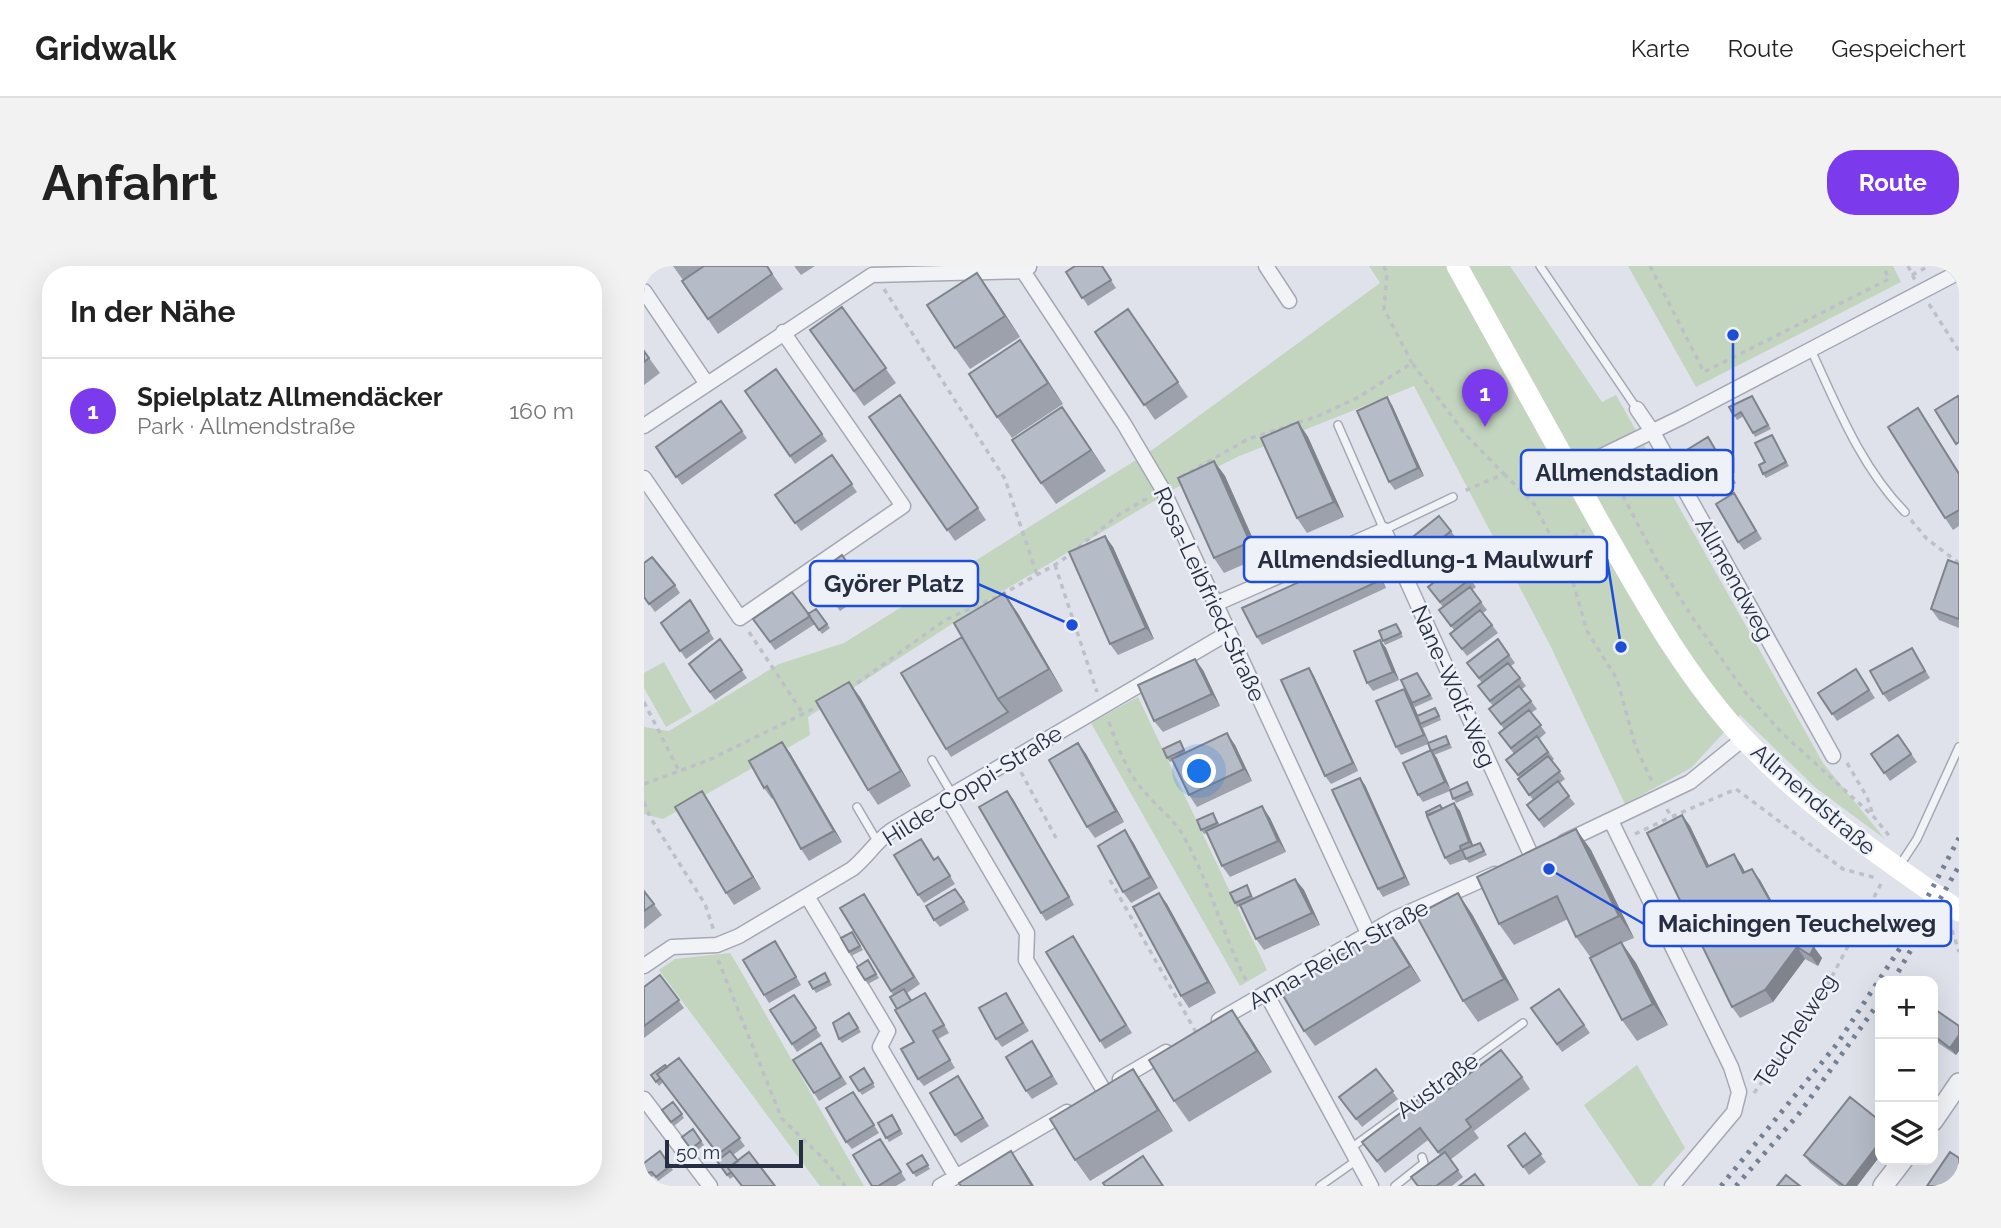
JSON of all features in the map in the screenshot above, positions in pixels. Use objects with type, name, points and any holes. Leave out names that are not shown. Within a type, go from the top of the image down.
[{"type":"main road","name":"Allmendstraße","points":[[1457,266],[1667,638],[1743,739],[1811,803],[1951,922]]},
{"type":"street","points":[[1266,266],[1289,301]]},
{"type":"street","points":[[644,426],[783,332],[875,275],[1026,268]]},
{"type":"street","name":"Rosa-Leibfried-Straße","points":[[1026,268],[1163,490],[1368,933]]},
{"type":"street","points":[[1571,471],[1959,272]]},
{"type":"street","points":[[644,291],[707,384]]},
{"type":"street","points":[[644,478],[740,618],[903,506],[783,332]]},
{"type":"street","name":"Allmendweg","points":[[1637,409],[1652,430],[1833,756]]},
{"type":"street","points":[[1215,604],[1384,530]]},
{"type":"street","name":"Nane-Wolf-Weg","points":[[1384,530],[1531,857]]},
{"type":"street","name":"Hilde-Coppi-Straße","points":[[644,966],[672,947],[717,946],[739,936],[864,860],[877,841],[1228,632]]},
{"type":"street","name":"Anna-Reich-Straße","points":[[1197,1034],[1368,933],[1661,799],[1716,764],[1743,739]]},
{"type":"street","points":[[950,796],[1027,933],[1026,960],[1092,1096]]},
{"type":"street","name":"Teuchelweg","points":[[1611,821],[1731,1067],[1737,1081],[1739,1102]]},
{"type":"street","points":[[807,895],[888,1031],[880,1047],[956,1177]]},
{"type":"street","points":[[1261,996],[1371,1186]]},
{"type":"street","points":[[940,1186],[1173,1048]]},
{"type":"street","points":[[1938,1114],[1959,1083]]},
{"type":"street","points":[[644,1099],[710,1186]]},
{"type":"street","points":[[1672,1186],[1739,1102]]},
{"type":"street","points":[[1883,1186],[1899,1165]]},
{"type":"lane","name":"Allmendweg","points":[[1540,266],[1637,409]]},
{"type":"lane","points":[[1811,350],[1862,455],[1889,496],[1905,512]]},
{"type":"lane","points":[[1338,425],[1384,530],[1453,497]]},
{"type":"lane","points":[[1895,872],[1959,747]]},
{"type":"lane","points":[[933,760],[950,796]]},
{"type":"lane","points":[[857,807],[877,841]]},
{"type":"lane","name":"Austraße","points":[[1320,1186],[1354,1154],[1523,1023]]},
{"type":"lane","points":[[1395,1186],[1424,1163],[1422,1157]]},
{"type":"path","points":[[1384,266],[1387,273],[1384,309],[1412,363],[1465,434],[1534,504],[1571,575],[1587,631],[1617,679],[1635,745],[1671,817]]},
{"type":"path","points":[[1650,266],[1703,372],[1889,279],[1883,266]]},
{"type":"path","points":[[1912,275],[1927,267]]},
{"type":"path","points":[[875,275],[1005,479],[1037,575]]},
{"type":"path","points":[[1921,291],[1959,351]]},
{"type":"path","points":[[837,696],[945,620],[1055,565],[1120,514],[1248,439],[1318,415],[1359,397],[1412,363]]},
{"type":"path","points":[[1602,455],[1657,561],[1738,683],[1790,741],[1874,817],[1889,835],[1895,872],[1843,869],[1737,789],[1620,840]]},
{"type":"path","points":[[1453,497],[1504,474]]},
{"type":"path","points":[[1905,512],[1927,539],[1959,563]]},
{"type":"path","points":[[1055,565],[1120,753],[1140,786],[1182,834],[1209,886],[1230,951],[1261,996]]},
{"type":"path","points":[[740,618],[804,715]]},
{"type":"path","points":[[644,702],[679,771]]},
{"type":"path","points":[[644,784],[804,715],[826,702]]},
{"type":"path","points":[[1833,756],[1846,762],[1867,797],[1874,817]]},
{"type":"path","points":[[1013,758],[1056,838]]},
{"type":"path","points":[[644,802],[650,817],[705,904],[723,971],[782,1119],[824,1159],[845,1186]]},
{"type":"path","name":"Teuchelweg","points":[[1739,1102],[1753,1094],[1795,1037],[1895,872]]},
{"type":"path","points":[[1110,880],[1197,1034]]},
{"type":"path","points":[[1959,919],[1951,922],[1959,952]]},
{"type":"green space","points":[[1369,266],[1510,266],[1602,402],[1616,395],[1823,763],[1885,839],[1816,788],[1740,715],[1691,768],[1625,804],[1551,647],[1414,386],[1237,457],[1176,488],[1003,591],[808,717],[810,735],[663,819],[644,814],[644,727],[669,731],[779,664],[844,643],[1155,448],[1380,283]]},
{"type":"green space","points":[[1628,266],[1893,266],[1901,282],[1696,387]]},
{"type":"green space","points":[[664,662],[692,712],[666,727],[644,688],[644,673]]},
{"type":"green space","points":[[1138,697],[1267,970],[1240,986],[1091,723]]},
{"type":"green space","points":[[730,953],[864,1186],[820,1186],[659,970],[675,959]]},
{"type":"green space","points":[[1637,1065],[1685,1148],[1651,1186],[1639,1186],[1584,1105]]},
{"type":"building","points":[[704,266],[767,266],[772,274],[708,319],[682,281]]},
{"type":"building","points":[[1075,266],[1102,266],[1111,280],[1082,298],[1066,272]]},
{"type":"building","points":[[977,273],[1005,316],[955,348],[927,305]]},
{"type":"building","points":[[842,307],[886,368],[854,391],[810,330]]},
{"type":"building","points":[[1128,309],[1178,382],[1144,405],[1095,332]]},
{"type":"building","points":[[1020,340],[1048,383],[997,417],[969,374]]},
{"type":"building","points":[[776,369],[822,434],[790,456],[745,391]]},
{"type":"building","points":[[900,395],[978,508],[947,530],[869,417]]},
{"type":"building","points":[[1752,396],[1768,425],[1753,433],[1741,412],[1734,416],[1729,407]]},
{"type":"building","points":[[1958,396],[1959,442],[1956,444],[1935,410]]},
{"type":"building","points":[[1387,397],[1418,468],[1389,482],[1357,411]]},
{"type":"building","points":[[721,401],[742,431],[676,477],[656,447]]},
{"type":"building","points":[[1062,407],[1091,450],[1041,483],[1012,440]]},
{"type":"building","points":[[1918,408],[1959,474],[1959,510],[1945,518],[1888,427]]},
{"type":"building","points":[[1298,422],[1334,502],[1297,518],[1261,438]]},
{"type":"building","points":[[1772,435],[1786,462],[1763,474],[1759,465],[1765,462],[1755,443]]},
{"type":"building","points":[[1708,437],[1730,475],[1707,489],[1685,451]]},
{"type":"building","points":[[832,455],[852,484],[795,523],[775,495]]},
{"type":"building","points":[[1214,461],[1250,542],[1214,558],[1178,478]]},
{"type":"building","points":[[1734,493],[1756,531],[1738,542],[1716,504]]},
{"type":"building","points":[[1439,516],[1451,531],[1421,555],[1409,540]]},
{"type":"building","points":[[1105,536],[1146,628],[1110,644],[1069,552]]},
{"type":"building","points":[[1367,551],[1381,580],[1257,637],[1242,608]]},
{"type":"building","points":[[842,555],[862,584],[835,604],[815,575]]},
{"type":"building","points":[[652,557],[675,585],[649,604],[644,597],[644,563]]},
{"type":"building","points":[[1948,560],[1959,564],[1959,619],[1931,609]]},
{"type":"building","points":[[1458,564],[1470,579],[1440,602],[1428,587]]},
{"type":"building","points":[[1470,587],[1481,602],[1451,626],[1439,610]]},
{"type":"building","points":[[792,592],[810,616],[770,642],[753,619]]},
{"type":"building","points":[[1004,593],[1049,669],[998,699],[954,623]]},
{"type":"building","points":[[690,600],[709,631],[680,651],[661,623]]},
{"type":"building","points":[[816,609],[827,624],[819,630],[808,614]]},
{"type":"building","points":[[1480,610],[1492,625],[1462,649],[1450,634]]},
{"type":"building","points":[[1396,624],[1401,633],[1383,641],[1379,631]]},
{"type":"building","points":[[962,637],[1008,712],[946,749],[901,673]]},
{"type":"building","points":[[720,639],[742,670],[710,692],[689,664]]},
{"type":"building","points":[[1498,639],[1509,655],[1479,678],[1467,663]]},
{"type":"building","points":[[1380,640],[1393,672],[1367,683],[1354,651]]},
{"type":"building","points":[[1912,648],[1925,671],[1883,694],[1870,671]]},
{"type":"building","points":[[1195,659],[1212,694],[1154,721],[1138,685]]},
{"type":"building","points":[[1508,663],[1520,678],[1490,701],[1478,686]]},
{"type":"building","points":[[1309,668],[1353,763],[1325,776],[1281,680]]},
{"type":"building","points":[[1856,669],[1869,690],[1832,714],[1818,693]]},
{"type":"building","points":[[1417,673],[1430,695],[1412,703],[1401,680]]},
{"type":"building","points":[[849,682],[901,771],[868,790],[816,701]]},
{"type":"building","points":[[1519,686],[1531,701],[1501,724],[1489,709]]},
{"type":"building","points":[[1404,689],[1424,735],[1396,747],[1376,701]]},
{"type":"building","points":[[1435,708],[1439,716],[1420,724],[1417,716]]},
{"type":"building","points":[[1529,710],[1541,725],[1511,748],[1499,733]]},
{"type":"building","points":[[1227,733],[1244,769],[1189,795],[1172,759]]},
{"type":"building","points":[[1898,735],[1911,754],[1884,773],[1871,754]]},
{"type":"building","points":[[1446,736],[1449,744],[1431,751],[1428,743]]},
{"type":"building","points":[[1537,736],[1548,752],[1518,775],[1506,760]]},
{"type":"building","points":[[1180,741],[1184,750],[1167,758],[1163,749]]},
{"type":"building","points":[[782,742],[834,831],[801,849],[767,786],[764,788],[749,761]]},
{"type":"building","points":[[1078,743],[1116,811],[1087,827],[1049,760]]},
{"type":"building","points":[[1431,750],[1445,782],[1418,795],[1403,763]]},
{"type":"building","points":[[1548,756],[1560,771],[1529,795],[1518,779]]},
{"type":"building","points":[[1360,778],[1405,877],[1378,889],[1332,790]]},
{"type":"building","points":[[1558,781],[1569,796],[1539,820],[1527,805]]},
{"type":"building","points":[[1467,782],[1471,791],[1453,799],[1450,790]]},
{"type":"building","points":[[702,791],[753,877],[726,893],[675,807]]},
{"type":"building","points":[[1007,791],[1069,897],[1041,913],[979,807]]},
{"type":"building","points":[[1454,803],[1469,842],[1460,846],[1461,850],[1445,858],[1427,816]]},
{"type":"building","points":[[1440,805],[1442,809],[1427,815],[1426,812]]},
{"type":"building","points":[[1262,806],[1278,841],[1222,866],[1206,831]]},
{"type":"building","points":[[1213,813],[1217,823],[1201,830],[1197,820]]},
{"type":"building","points":[[1682,815],[1707,867],[1734,854],[1743,873],[1752,869],[1778,915],[1788,910],[1802,940],[1814,947],[1810,955],[1797,947],[1765,990],[1732,1007],[1647,833]]},
{"type":"building","points":[[1576,829],[1619,916],[1576,937],[1557,896],[1499,924],[1477,877]]},
{"type":"building","points":[[1125,830],[1150,877],[1123,892],[1098,846]]},
{"type":"building","points":[[921,839],[934,860],[938,857],[950,876],[918,895],[894,855]]},
{"type":"building","points":[[1480,843],[1484,851],[1466,859],[1462,850]]},
{"type":"building","points":[[1295,879],[1312,913],[1256,939],[1240,905]]},
{"type":"building","points":[[1247,885],[1251,896],[1235,903],[1230,893]]},
{"type":"building","points":[[955,889],[964,902],[934,920],[926,906]]},
{"type":"building","points":[[644,891],[654,904],[644,911]]},
{"type":"building","points":[[1159,893],[1208,982],[1181,996],[1133,907]]},
{"type":"building","points":[[1458,893],[1504,979],[1463,1001],[1416,915]]},
{"type":"building","points":[[864,894],[914,977],[891,991],[840,908]]},
{"type":"building","points":[[1386,927],[1410,966],[1304,1031],[1281,992]]},
{"type":"building","points":[[852,932],[860,946],[849,952],[841,938]]},
{"type":"building","points":[[1073,936],[1126,1025],[1100,1041],[1046,952]]},
{"type":"building","points":[[775,941],[796,977],[764,995],[743,960]]},
{"type":"building","points":[[1621,942],[1653,1004],[1622,1020],[1590,958]]},
{"type":"building","points":[[868,960],[876,974],[865,980],[857,967]]},
{"type":"building","points":[[825,973],[829,981],[813,989],[809,982]]},
{"type":"building","points":[[660,975],[679,1000],[644,1026],[644,987]]},
{"type":"building","points":[[904,989],[911,1001],[897,1009],[890,997]]},
{"type":"building","points":[[1559,989],[1584,1025],[1557,1044],[1531,1008]]},
{"type":"building","points":[[925,993],[944,1025],[933,1031],[950,1060],[918,1079],[901,1049],[914,1042],[895,1010]]},
{"type":"building","points":[[1006,993],[1023,1023],[996,1039],[979,1008]]},
{"type":"building","points":[[794,995],[816,1028],[792,1044],[770,1010]]},
{"type":"building","points":[[1232,1010],[1257,1051],[1174,1101],[1149,1060]]},
{"type":"building","points":[[1938,1011],[1959,1026],[1959,1035],[1950,1048],[1938,1039]]},
{"type":"building","points":[[849,1013],[858,1028],[839,1039],[833,1023]]},
{"type":"building","points":[[1032,1041],[1052,1076],[1026,1091],[1006,1057]]},
{"type":"building","points":[[821,1043],[841,1077],[814,1093],[793,1060]]},
{"type":"building","points":[[1501,1050],[1522,1077],[1466,1120],[1471,1127],[1438,1152],[1420,1128],[1377,1161],[1362,1142],[1439,1084],[1445,1092]]},
{"type":"building","points":[[679,1058],[740,1138],[718,1154],[657,1074]]},
{"type":"building","points":[[665,1065],[667,1067],[657,1074],[660,1078],[656,1082],[651,1075]]},
{"type":"building","points":[[864,1068],[873,1083],[859,1091],[850,1077]]},
{"type":"building","points":[[1133,1069],[1158,1110],[1075,1160],[1050,1119]]},
{"type":"building","points":[[1376,1069],[1393,1091],[1356,1119],[1339,1097]]},
{"type":"building","points":[[958,1076],[983,1118],[955,1135],[930,1093]]},
{"type":"building","points":[[853,1092],[874,1125],[846,1142],[826,1108]]},
{"type":"building","points":[[1850,1097],[1875,1117],[1875,1148],[1846,1186],[1804,1155]]},
{"type":"building","points":[[673,1102],[682,1114],[671,1122],[662,1110]]},
{"type":"building","points":[[892,1115],[900,1130],[886,1138],[878,1123]]},
{"type":"building","points":[[693,1129],[701,1141],[691,1149],[682,1137]]},
{"type":"building","points":[[1525,1133],[1541,1154],[1523,1167],[1508,1146]]},
{"type":"building","points":[[880,1139],[901,1172],[878,1186],[872,1186],[853,1155]]},
{"type":"building","points":[[660,1151],[670,1166],[656,1177],[652,1172],[644,1173],[644,1163]]},
{"type":"building","points":[[730,1151],[738,1161],[728,1168],[731,1172],[727,1175],[717,1161]]},
{"type":"building","points":[[1011,1151],[1032,1186],[961,1186],[959,1183]]},
{"type":"building","points":[[749,1152],[775,1186],[742,1186],[728,1168]]},
{"type":"building","points":[[1445,1152],[1458,1170],[1436,1186],[1418,1186],[1411,1177]]},
{"type":"building","points":[[1950,1152],[1959,1158],[1959,1186],[1927,1186]]},
{"type":"building","points":[[922,1155],[928,1165],[913,1173],[907,1164]]},
{"type":"building","points":[[1143,1156],[1163,1186],[1105,1186],[1103,1183]]},
{"type":"building","points":[[1475,1174],[1484,1186],[1459,1186]]},
{"type":"building","points":[[1786,1175],[1800,1186],[1777,1186]]},
{"type":"railway","points":[[1721,1186],[1837,1044],[1902,945],[1959,838]]},
{"type":"railway","points":[[1896,976],[1959,866]]},
{"type":"railway","points":[[1736,1186],[1798,1115],[1875,1008]]},
{"type":"place","name":"Allmendstadion","points":[[1733,335]]},
{"type":"place","name":"Spielplatz Allmendäcker","points":[[1485,427]]},
{"type":"place","name":"Györer Platz","points":[[1072,625]]},
{"type":"place","name":"Allmendsiedlung-1 Maulwurf","points":[[1621,647]]},
{"type":"place","name":"Maichingen Teuchelweg","points":[[1549,869]]}]
